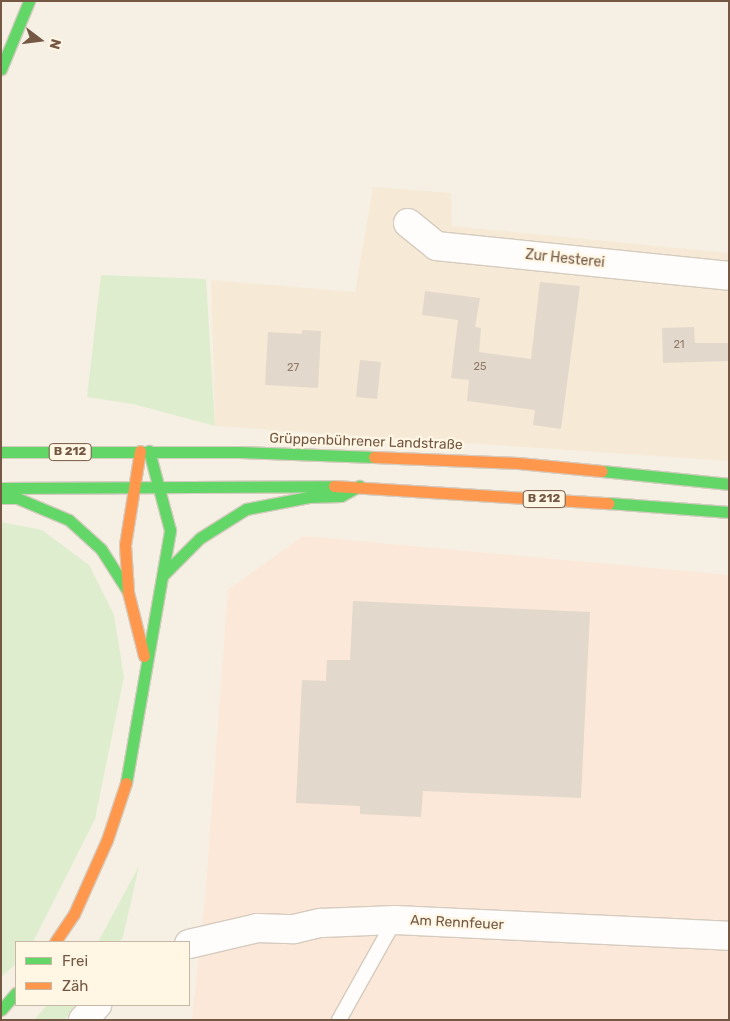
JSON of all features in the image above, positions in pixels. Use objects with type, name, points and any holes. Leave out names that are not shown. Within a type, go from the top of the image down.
[{"type":"main road","points":[[1,69],[30,1]]},
{"type":"main road","points":[[56,941],[74,914],[107,840],[126,785],[170,530],[158,485],[144,451]]},
{"type":"main road","points":[[144,451],[133,486],[125,545],[128,592],[146,664]]},
{"type":"main road","name":"Grüppenbührener Landstraße","points":[[1,452],[144,451],[518,463],[729,484]]},
{"type":"main road","name":"B 212","points":[[1,488],[158,485],[359,486],[729,512]]},
{"type":"main road","points":[[163,575],[200,538],[246,509],[309,497],[341,496],[359,486]]},
{"type":"main road","points":[[1,498],[34,504],[68,520],[101,549],[128,592]]},
{"type":"main road","points":[[1,1010],[15,994]]},
{"type":"street","name":"Zur Hesterei","points":[[408,223],[436,246],[729,276]]},
{"type":"street","name":"Am Rennfeuer","points":[[190,944],[256,928],[294,929],[321,923],[395,920],[729,936]]},
{"type":"street","points":[[83,1020],[96,1006]]},
{"type":"lane","points":[[339,1020],[395,920]]},
{"type":"shaded area","points":[[373,187],[451,193],[452,226],[729,253],[729,461],[215,426],[211,280],[355,292]]},
{"type":"shaded area","points":[[303,536],[729,575],[729,1020],[192,1020],[205,899],[228,590]]},
{"type":"green space","points":[[101,275],[206,279],[215,426],[133,404],[87,397]]},
{"type":"green space","points":[[1,522],[42,530],[89,565],[114,615],[124,677],[95,819],[34,941],[15,941],[15,965],[1,977]]},
{"type":"green space","points":[[139,866],[123,937],[121,941],[99,941]]},
{"type":"green space","points":[[46,1006],[74,1006],[65,1020],[34,1020]]},
{"type":"building","points":[[540,282],[580,286],[561,429],[533,425],[535,410],[467,401],[469,380],[451,378],[458,320],[422,315],[425,291],[480,298],[475,327],[481,328],[479,352],[531,359]]},
{"type":"building","points":[[694,327],[695,343],[729,343],[729,361],[663,363],[662,328]]},
{"type":"building","points":[[302,330],[321,331],[318,388],[265,385],[268,332],[302,334]]},
{"type":"building","points":[[360,360],[381,362],[377,399],[356,397]]},
{"type":"building","points":[[353,601],[590,612],[581,798],[423,791],[421,817],[360,814],[360,806],[296,803],[302,680],[326,681],[327,660],[350,660]]},
{"type":"traffic: fast","points":[[1,69],[29,1]]},
{"type":"traffic: fast","points":[[126,783],[170,530],[149,451]]},
{"type":"traffic: fast","points":[[1,452],[240,452],[374,457]]},
{"type":"traffic: fast","points":[[602,471],[729,484]]},
{"type":"traffic: fast","points":[[1,488],[334,486]]},
{"type":"traffic: fast","points":[[163,575],[200,538],[246,509],[309,497],[341,496],[359,486]]},
{"type":"traffic: fast","points":[[1,498],[17,498],[69,520],[101,549],[127,590]]},
{"type":"traffic: fast","points":[[608,503],[729,512]]},
{"type":"traffic: fast","points":[[1,1010],[15,994]]},
{"type":"traffic: slow","points":[[140,451],[125,545],[128,592],[144,656]]},
{"type":"traffic: slow","points":[[374,457],[518,463],[602,471]]},
{"type":"traffic: slow","points":[[334,486],[608,503]]},
{"type":"traffic: slow","points":[[56,941],[74,914],[107,840],[126,783]]}]
